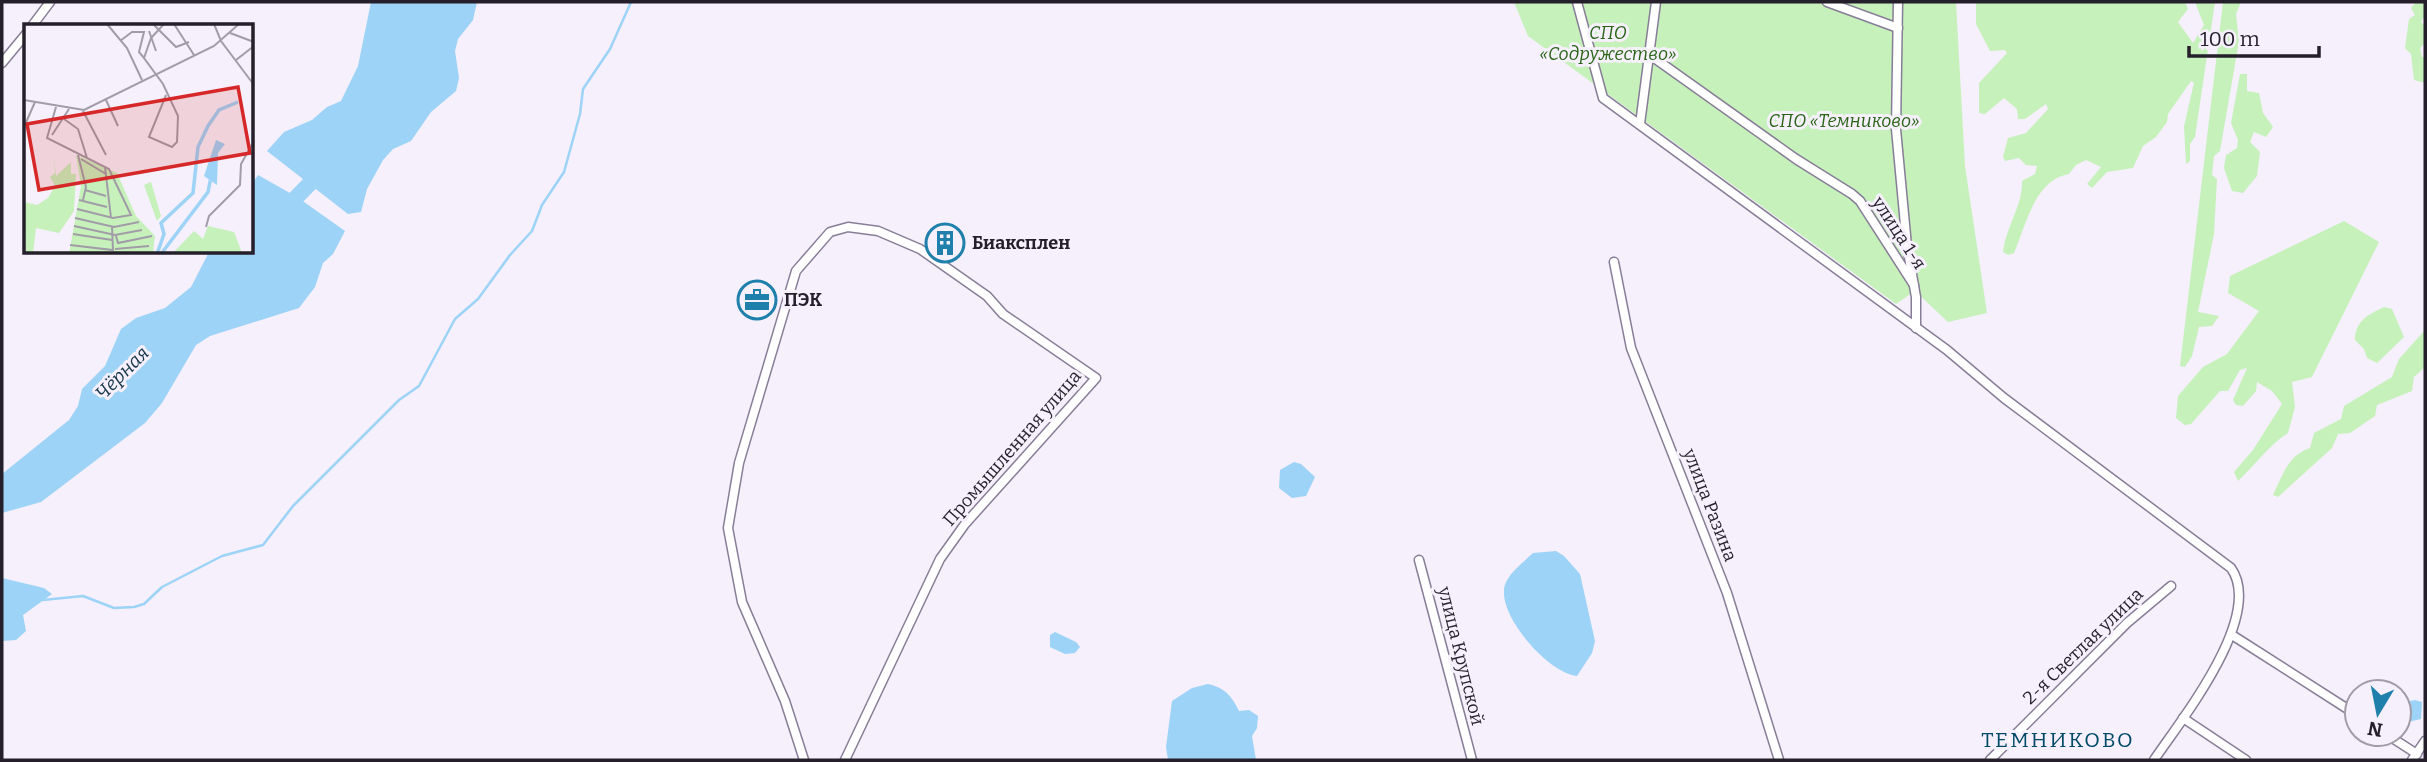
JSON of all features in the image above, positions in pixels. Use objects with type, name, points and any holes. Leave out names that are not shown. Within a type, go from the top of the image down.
[{"type":"street","points":[[34,24],[50,2]]},
{"type":"street","points":[[1577,2],[1603,98],[1916,328],[2231,568],[2237,580],[2239,602],[2232,635],[2183,718],[2154,760]]},
{"type":"street","points":[[1640,124],[1656,2]]},
{"type":"street","points":[[1827,2],[1898,28]]},
{"type":"street","points":[[1898,2],[1896,139],[1914,285],[1916,328]]},
{"type":"street","points":[[2,63],[24,36]]},
{"type":"street","name":"улица 1-я","points":[[1650,55],[1796,159],[1852,194],[1860,201],[1914,285]]},
{"type":"street","name":"Промышленная улица","points":[[804,760],[785,701],[738,589],[728,517],[739,463],[796,271],[830,232],[848,227],[878,231],[920,249],[987,296],[1003,314],[1096,378],[965,524],[940,559],[845,760]]},
{"type":"street","name":"улица Разина","points":[[1614,261],[1631,348],[1727,593],[1779,760]]},
{"type":"street","name":"улица Крупской","points":[[1419,560],[1472,760]]},
{"type":"street","name":"2-я Светлая улица","points":[[1990,760],[2127,624],[2171,586]]},
{"type":"street","points":[[2232,635],[2343,706]]},
{"type":"street","points":[[2183,718],[2246,760]]},
{"type":"street","points":[[2415,757],[2425,741]]},
{"type":"green space","name":"СПО «Темниково»","points":[[1514,2],[1956,2],[1965,166],[1987,313],[1948,322],[1915,291],[1896,304],[1528,36]]},
{"type":"green space","points":[[1976,2],[2185,2],[2188,9],[2178,22],[2193,43],[2204,25],[2195,2],[2215,2],[2195,137],[2190,144],[2190,161],[2186,164],[2184,126],[2194,83],[2191,81],[2156,137],[2143,146],[2133,168],[2107,172],[2092,188],[2087,184],[2101,167],[2086,160],[2076,165],[2069,174],[2047,185],[2027,218],[2014,253],[2008,255],[2003,252],[2020,199],[2022,181],[2035,174],[2037,166],[2026,165],[2019,158],[2005,161],[2003,157],[2008,138],[2026,133],[2048,109],[2046,104],[2025,119],[2018,119],[2017,109],[2004,98],[1985,114],[1979,113],[1979,83],[2007,53],[2005,50],[1990,51],[1976,24]]},
{"type":"green space","points":[[2223,2],[2241,2],[2236,14],[2239,41],[2220,151],[2214,156],[2212,175],[2217,179],[2214,234],[2198,312],[2219,316],[2212,326],[2199,327],[2192,356],[2185,367],[2180,366]]},
{"type":"green space","points":[[2416,2],[2425,2],[2425,15],[2421,22],[2425,26],[2425,43],[2420,48],[2422,57],[2425,57],[2425,83],[2414,80],[2411,54],[2405,48],[2409,19],[2415,15],[2411,8]]},
{"type":"green space","points":[[2240,74],[2247,74],[2247,91],[2259,93],[2263,113],[2273,127],[2266,137],[2254,132],[2250,142],[2260,152],[2257,176],[2243,193],[2232,191],[2224,168],[2226,155],[2237,148],[2238,140],[2231,123]]},
{"type":"green space","points":[[2344,221],[2379,242],[2312,377],[2292,382],[2295,407],[2288,433],[2268,449],[2238,481],[2234,472],[2253,450],[2282,404],[2272,391],[2257,382],[2256,391],[2243,406],[2236,405],[2233,400],[2247,368],[2240,370],[2228,391],[2220,391],[2191,424],[2185,425],[2176,418],[2178,396],[2203,367],[2227,354],[2259,311],[2228,293],[2230,276]]},
{"type":"green space","points":[[2384,307],[2392,309],[2404,337],[2377,363],[2367,358],[2364,349],[2355,340],[2360,323]]},
{"type":"green space","points":[[2425,330],[2425,367],[2414,377],[2412,391],[2377,405],[2375,416],[2350,433],[2338,434],[2332,448],[2278,497],[2273,495],[2291,461],[2296,455],[2310,448],[2314,433],[2341,419],[2344,406],[2392,377],[2399,359]]},
{"type":"water","points":[[371,2],[477,2],[473,20],[458,39],[455,51],[459,78],[456,91],[431,112],[411,141],[393,149],[383,160],[367,189],[361,212],[348,214],[267,151],[284,132],[312,120],[327,107],[341,101],[358,66]]},
{"type":"water","points":[[258,175],[297,197],[345,231],[333,254],[323,263],[315,287],[299,308],[210,336],[196,345],[162,403],[145,423],[41,502],[2,513],[2,474],[69,420],[78,406],[82,389],[105,366],[121,329],[136,318],[165,308],[191,287],[208,254],[254,254],[254,181]]},
{"type":"water","points":[[1294,462],[1301,464],[1315,477],[1306,496],[1292,498],[1279,488],[1280,470]]},
{"type":"water","points":[[1556,551],[1580,574],[1595,641],[1592,653],[1577,676],[1554,666],[1529,643],[1505,603],[1505,585],[1515,570],[1533,553]]},
{"type":"water","points":[[2,578],[44,588],[52,594],[23,615],[26,631],[16,640],[2,641]]},
{"type":"water","points":[[1055,632],[1076,642],[1080,647],[1075,653],[1065,654],[1050,647],[1050,635]]},
{"type":"water","points":[[1208,684],[1227,693],[1239,711],[1249,710],[1258,716],[1257,728],[1252,736],[1256,760],[1168,760],[1166,747],[1172,701],[1192,688]]},
{"type":"water","points":[[2413,701],[2422,702],[2421,719],[2413,721]]},
{"type":"waterway","points":[[43,600],[83,596],[114,608],[134,607],[144,604],[162,587],[222,556],[263,545],[293,506],[399,400],[419,386],[455,319],[478,299],[510,255],[532,231],[542,205],[564,172],[580,114],[583,89],[610,49],[631,2]]},
{"type":"waterway","name":"Чёрная","points":[[283,211],[324,169]]},
{"type":"place","name":"Биаксплен","points":[[945,243]]},
{"type":"place","name":"ПЭК","points":[[757,300]]},
{"type":"district","name":"ТЕМНИКОВО","points":[[2058,740]]},
{"type":"park label","name":"СПО «Содружество»","points":[[1608,43]]}]
